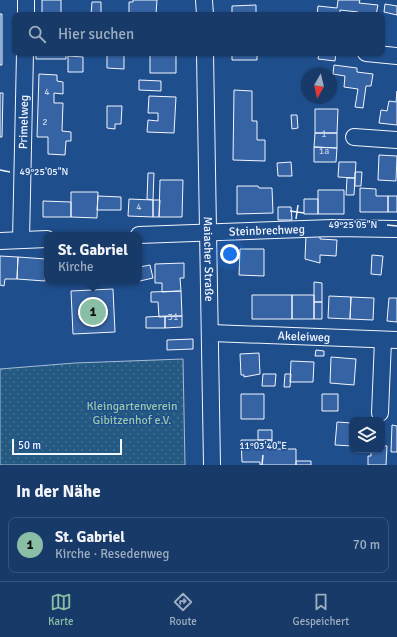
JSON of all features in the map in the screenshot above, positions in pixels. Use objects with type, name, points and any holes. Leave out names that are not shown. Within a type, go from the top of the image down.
[{"type":"street","points":[[26,0],[26,12]]},
{"type":"street","points":[[204,0],[204,12]]},
{"type":"street","points":[[385,55],[397,56]]},
{"type":"street","name":"Primelweg","points":[[21,240],[25,56]]},
{"type":"street","name":"Maiacher Straße","points":[[205,56],[211,333],[212,465]]},
{"type":"street","points":[[354,137],[397,140]]},
{"type":"street","name":"Steinbrechweg","points":[[142,235],[332,228],[397,229]]},
{"type":"street","points":[[0,241],[44,239]]},
{"type":"street","name":"Akeleiweg","points":[[211,333],[390,340]]},
{"type":"street","points":[[380,413],[390,340]]},
{"type":"green space","name":"Kleingartenverein Gibitzenhof e.V.","points":[[183,359],[185,465],[0,465],[0,369],[75,363]]},
{"type":"building","points":[[42,0],[61,0],[61,12],[42,12]]},
{"type":"building","points":[[133,0],[157,0],[156,12],[129,12],[129,2],[133,2]]},
{"type":"building","points":[[338,0],[360,0],[359,3],[378,5],[377,12],[340,10],[340,12],[317,12],[318,6],[337,8]]},
{"type":"building","points":[[92,2],[101,2],[101,12],[91,12]]},
{"type":"building","points":[[385,4],[397,6],[397,15],[384,12]]},
{"type":"building","points":[[256,5],[256,12],[232,12],[232,6]]},
{"type":"building","points":[[0,14],[2,14],[2,65],[0,65]]},
{"type":"building","points":[[36,56],[66,56],[66,59],[36,59]]},
{"type":"building","points":[[68,56],[83,57],[83,72],[68,72]]},
{"type":"building","points":[[107,56],[124,56],[124,69],[107,68]]},
{"type":"building","points":[[150,56],[176,56],[176,73],[150,73]]},
{"type":"building","points":[[232,56],[257,56],[257,60],[232,60]]},
{"type":"building","points":[[318,56],[336,56],[335,61],[318,59]]},
{"type":"building","points":[[334,65],[357,68],[357,72],[373,74],[371,86],[366,86],[363,108],[355,107],[358,89],[344,87],[345,76],[337,75],[337,68],[334,68]]},
{"type":"building","points":[[39,74],[57,75],[57,81],[63,82],[63,94],[54,93],[54,103],[63,103],[62,131],[71,132],[71,141],[66,141],[65,155],[48,154],[48,137],[37,137]]},
{"type":"building","points":[[139,80],[161,81],[161,91],[139,90]]},
{"type":"building","points":[[234,90],[252,91],[252,121],[257,121],[257,140],[265,140],[265,161],[233,160]]},
{"type":"building","points":[[397,91],[397,125],[379,123],[381,110],[387,111],[389,101],[396,102]]},
{"type":"building","points":[[0,93],[3,93],[2,137],[0,137]]},
{"type":"building","points":[[149,96],[176,97],[174,133],[147,132],[148,120],[158,121],[158,113],[148,113]]},
{"type":"building","points":[[107,106],[122,106],[121,124],[115,124],[115,129],[107,128]]},
{"type":"building","points":[[315,109],[338,109],[337,133],[315,133]]},
{"type":"building","points":[[291,115],[297,115],[298,128],[292,129]]},
{"type":"building","points":[[315,133],[337,133],[337,148],[314,147]]},
{"type":"building","points":[[314,147],[337,148],[336,162],[314,162]]},
{"type":"building","points":[[379,155],[397,156],[396,181],[378,180]]},
{"type":"building","points":[[291,162],[292,176],[278,176],[277,163]]},
{"type":"building","points":[[339,162],[356,162],[355,178],[338,177]]},
{"type":"building","points":[[355,172],[362,172],[361,186],[355,186]]},
{"type":"building","points":[[148,173],[154,173],[153,200],[147,199]]},
{"type":"building","points":[[347,178],[355,178],[354,195],[346,195]]},
{"type":"building","points":[[160,180],[183,180],[182,217],[159,217]]},
{"type":"building","points":[[237,186],[272,188],[273,213],[237,214]]},
{"type":"building","points":[[360,188],[376,189],[376,196],[388,196],[388,212],[360,212]]},
{"type":"building","points":[[318,190],[344,190],[344,214],[318,214]]},
{"type":"building","points":[[71,192],[98,192],[97,218],[71,217]]},
{"type":"building","points":[[98,196],[121,197],[121,210],[97,210]]},
{"type":"building","points":[[388,196],[397,196],[397,212],[388,212]]},
{"type":"building","points":[[129,199],[153,200],[153,217],[128,216]]},
{"type":"building","points":[[304,199],[318,199],[318,214],[304,214]]},
{"type":"building","points":[[153,200],[160,200],[159,217],[153,217]]},
{"type":"building","points":[[43,201],[71,202],[71,217],[43,217]]},
{"type":"building","points":[[278,207],[291,207],[292,220],[278,220]]},
{"type":"building","points":[[306,234],[320,234],[320,239],[337,240],[336,256],[320,255],[320,263],[305,259]]},
{"type":"building","points":[[240,249],[264,249],[264,276],[239,275]]},
{"type":"building","points":[[372,255],[383,256],[381,275],[371,274]]},
{"type":"building","points":[[0,256],[18,257],[17,279],[5,279],[4,286],[0,285]]},
{"type":"building","points":[[18,257],[44,259],[44,281],[17,279]]},
{"type":"building","points":[[184,263],[184,278],[180,278],[181,291],[162,292],[162,283],[155,283],[155,264]]},
{"type":"building","points":[[150,265],[153,278],[142,281],[142,266]]},
{"type":"building","points":[[314,282],[322,283],[322,302],[314,302]]},
{"type":"building","points":[[113,289],[115,332],[73,334],[71,291]]},
{"type":"building","points":[[181,291],[182,316],[159,317],[158,302],[151,302],[151,292]]},
{"type":"building","points":[[252,295],[292,295],[292,319],[252,319]]},
{"type":"building","points":[[292,295],[314,295],[314,319],[292,319]]},
{"type":"building","points":[[329,296],[351,297],[350,319],[328,318]]},
{"type":"building","points":[[351,297],[374,298],[373,320],[350,319]]},
{"type":"building","points":[[389,298],[397,298],[397,322],[387,321]]},
{"type":"building","points":[[314,302],[322,302],[322,319],[314,319]]},
{"type":"building","points":[[165,316],[182,316],[182,327],[165,328]]},
{"type":"building","points":[[165,316],[165,328],[146,328],[146,317]]},
{"type":"building","points":[[193,339],[193,349],[167,350],[167,340]]},
{"type":"building","points":[[316,350],[324,351],[324,356],[315,356]]},
{"type":"building","points":[[259,353],[260,374],[244,377],[244,375],[241,375],[240,354]]},
{"type":"building","points":[[331,357],[356,359],[354,385],[330,383]]},
{"type":"building","points":[[291,361],[314,362],[313,382],[290,382]]},
{"type":"building","points":[[263,374],[276,374],[275,386],[262,386]]},
{"type":"building","points":[[285,374],[291,374],[290,387],[284,387]]},
{"type":"building","points":[[241,394],[264,394],[264,419],[241,419]]},
{"type":"building","points":[[322,394],[338,394],[338,411],[322,411]]},
{"type":"building","points":[[337,422],[349,423],[349,446],[335,445]]},
{"type":"building","points":[[392,425],[397,426],[397,452],[391,452]]},
{"type":"building","points":[[258,430],[272,430],[272,440],[258,440]]},
{"type":"building","points":[[241,440],[272,440],[272,449],[296,449],[296,465],[260,465],[260,462],[242,462]]},
{"type":"building","points":[[385,446],[387,446],[386,465],[368,465],[368,456],[371,456],[371,453],[385,453]]},
{"type":"building","points":[[296,461],[311,461],[311,465],[296,465]]},
{"type":"place","name":"St. Gabriel","points":[[93,312]]}]
